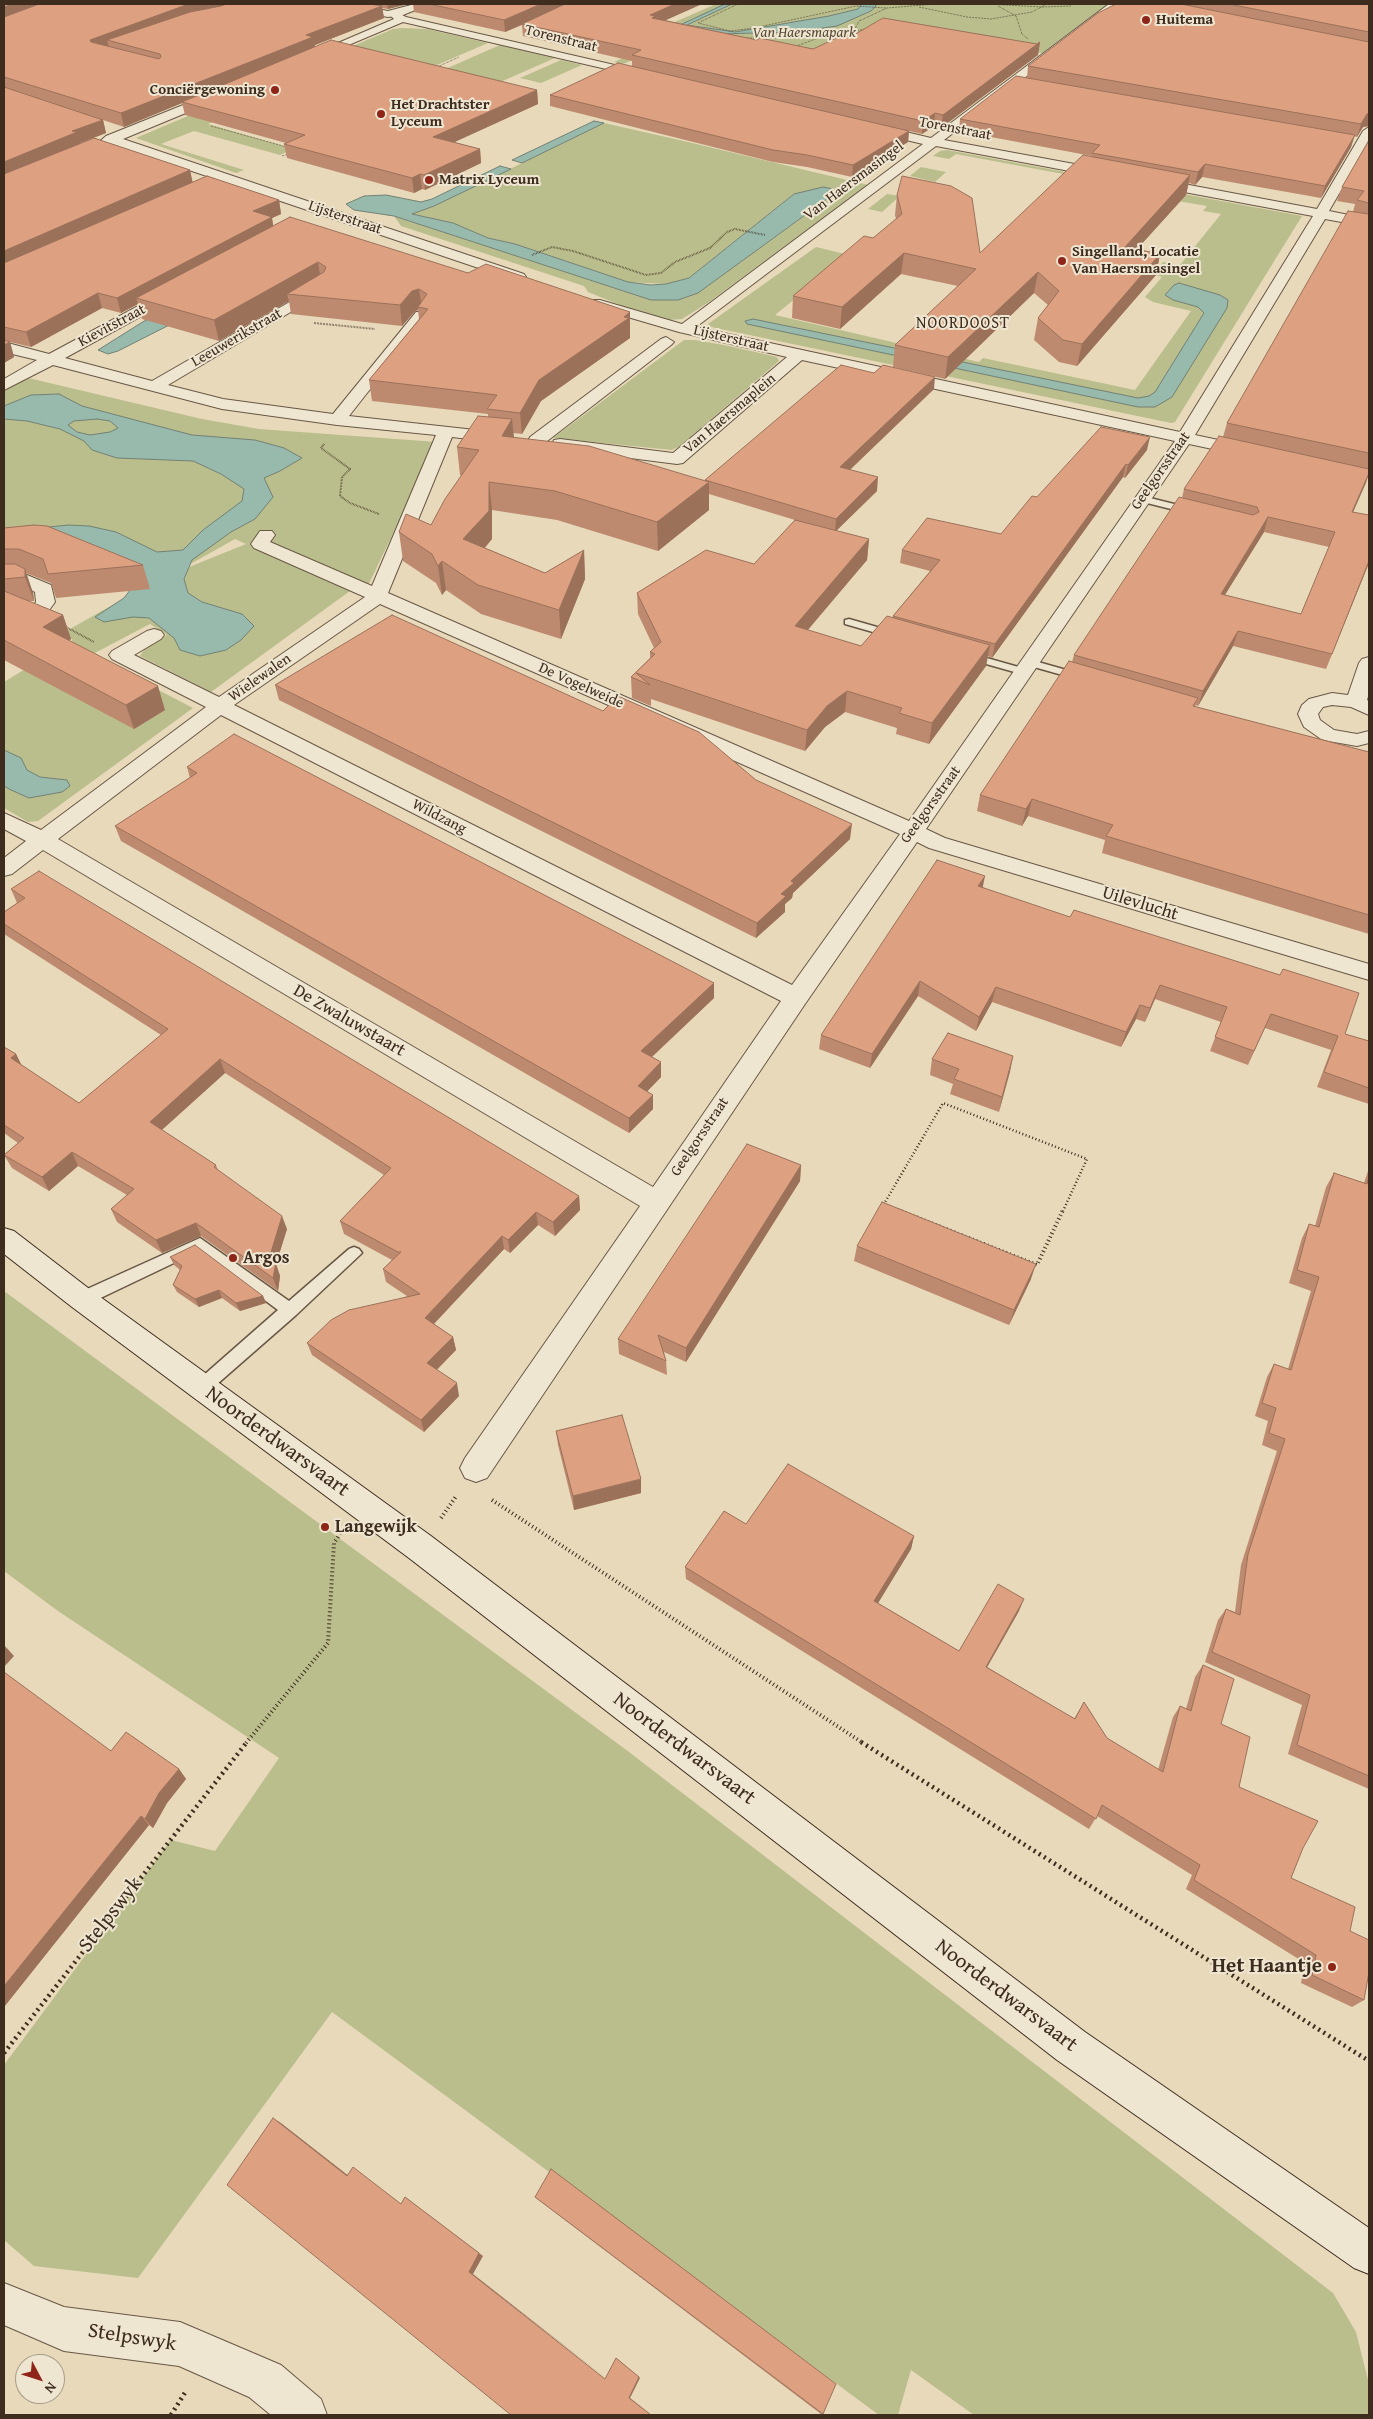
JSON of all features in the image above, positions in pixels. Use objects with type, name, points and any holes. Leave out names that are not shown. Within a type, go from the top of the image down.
[{"type":"street","name":"Torenstraat","points":[[334,4],[398,17],[656,78]]},
{"type":"street","points":[[299,62],[424,4]]},
{"type":"street","name":"Van Haersmasingel","points":[[684,329],[772,265],[1049,52],[1115,4]]},
{"type":"street","points":[[499,41],[517,32]]},
{"type":"street","points":[[1011,82],[1031,86]]},
{"type":"street","points":[[93,147],[109,133],[125,133],[229,91]]},
{"type":"street","name":"Torenstraat","points":[[856,124],[932,142],[1116,176]]},
{"type":"street","name":"Lijsterstraat","points":[[109,133],[221,178],[326,211],[537,284]]},
{"type":"street","name":"Geelgorsstraat","points":[[471,1475],[796,998],[1028,667],[1185,438],[1343,178],[1363,140]]},
{"type":"street","points":[[203,186],[221,178]]},
{"type":"street","points":[[1136,179],[1369,222]]},
{"type":"street","points":[[309,221],[326,211]]},
{"type":"street","name":"Kievitstraat","points":[[4,385],[188,286]]},
{"type":"street","name":"Leeuwerikstraat","points":[[153,387],[321,288]]},
{"type":"street","name":"Lijsterstraat","points":[[584,299],[684,329],[1262,454]]},
{"type":"street","points":[[340,420],[421,315]]},
{"type":"street","points":[[536,441],[666,342]]},
{"type":"street","points":[[4,347],[222,404],[445,433],[377,597]]},
{"type":"street","name":"Van Haersmaplein","points":[[445,433],[536,441],[677,459],[800,355]]},
{"type":"street","name":"De Vogelweide","points":[[266,535],[260,544],[912,831]]},
{"type":"street","points":[[4,580],[27,581],[44,589],[46,602],[38,612]]},
{"type":"street","name":"Wielewalen","points":[[4,869],[220,706],[377,597]]},
{"type":"street","points":[[119,655],[154,635]]},
{"type":"street","name":"Wildzang","points":[[119,655],[796,998]]},
{"type":"street","points":[[1369,663],[1362,706],[1341,699],[1321,701],[1309,709],[1308,714],[1311,723],[1328,735],[1357,740],[1369,738]]},
{"type":"street","name":"De Zwaluwstaart","points":[[4,820],[42,840],[656,1202]]},
{"type":"street","name":"Uilevlucht","points":[[912,831],[936,843],[1369,972]]},
{"type":"street","name":"Noorderdwarsvaart","points":[[4,1239],[82,1299],[361,1502],[1071,2046],[1369,2253]]},
{"type":"street","name":"Stelpswyk","points":[[4,2304],[64,2328],[180,2344],[265,2381],[305,2415]]},
{"type":"lane","points":[[1142,499],[1204,514]]},
{"type":"lane","points":[[849,622],[905,638]]},
{"type":"lane","points":[[960,654],[1095,681]]},
{"type":"lane","points":[[82,1299],[200,1244],[290,1310]]},
{"type":"lane","points":[[202,1387],[354,1253]]},
{"type":"path","points":[[738,4],[698,23],[720,30],[754,28],[856,6],[887,8],[936,4]]},
{"type":"path","points":[[988,4],[1042,7],[1115,4]]},
{"type":"path","points":[[913,5],[967,17],[991,18],[1016,16],[1047,4]]},
{"type":"path","points":[[997,5],[1000,10],[1016,16]]},
{"type":"path","points":[[854,31],[859,21],[887,8]]},
{"type":"path","points":[[1016,16],[1022,34],[1034,45],[1049,52]]},
{"type":"path","points":[[741,38],[821,36],[872,28]]},
{"type":"path","points":[[714,33],[720,30]]},
{"type":"path","points":[[792,47],[821,36]]},
{"type":"path","points":[[433,69],[499,41]]},
{"type":"path","points":[[216,121],[208,125],[294,149]]},
{"type":"path","points":[[282,156],[290,153]]},
{"type":"path","points":[[539,252],[552,247],[573,251],[646,275],[661,273],[675,262],[710,248],[728,232],[735,229],[743,230]]},
{"type":"path","points":[[271,318],[407,333]]},
{"type":"path","points":[[340,420],[322,448],[350,469],[342,477],[340,496],[350,504],[370,513],[409,521]]},
{"type":"path","points":[[38,612],[119,655]]},
{"type":"path","points":[[943,1102],[1088,1158],[1037,1265],[884,1204],[943,1102]]},
{"type":"path","points":[[420,1547],[471,1475],[847,1733],[1369,2061]]},
{"type":"path","name":"Stelpswyk","points":[[4,2054],[219,1776],[328,1642],[334,1543],[361,1502]]},
{"type":"green space","name":"Van Haersmapark","points":[[716,4],[1109,4],[1042,53],[911,31],[808,64],[686,37],[623,64],[614,62],[674,34],[668,25]]},
{"type":"green space","points":[[393,29],[427,29],[488,43],[423,71],[369,59],[208,124],[294,149],[280,155],[194,131],[161,144],[244,170],[236,173],[136,138]]},
{"type":"green space","points":[[500,45],[555,58],[489,87],[434,74]]},
{"type":"green space","points":[[561,60],[582,65],[541,83],[520,78]]},
{"type":"green space","points":[[604,123],[868,185],[709,302],[682,319],[668,320],[630,309],[588,292],[584,286],[401,226],[394,216],[651,300],[678,300],[697,293],[835,194],[833,189],[794,194],[689,278],[666,284],[628,282],[515,244],[488,238],[453,223],[411,214],[434,206]]},
{"type":"green space","points":[[947,150],[1302,216],[1175,422],[1171,423],[711,327],[708,324],[816,247],[849,255],[775,315],[979,362],[983,358],[1135,390],[1191,311],[1153,302],[1145,297],[1162,277],[1153,274],[1163,262],[1180,265],[1221,214],[1203,211],[1207,206],[1113,190],[1117,184],[956,154],[949,159],[933,156],[940,151]]},
{"type":"green space","points":[[921,167],[946,172],[935,182],[910,176]]},
{"type":"green space","points":[[887,194],[900,196],[882,212],[868,209]]},
{"type":"green space","points":[[684,340],[729,346],[777,357],[779,361],[680,446],[672,450],[553,438]]},
{"type":"green space","points":[[24,377],[202,419],[259,429],[437,442],[363,596],[350,591],[211,692],[140,656],[145,648],[167,635],[150,624],[91,655],[193,708],[38,821],[28,822],[4,808],[4,682],[73,640],[61,634],[139,590],[4,542],[4,387]],"holes":[[[235,539],[246,544],[184,569]]]},
{"type":"green space","points":[[4,1291],[629,1752],[1333,2293],[1356,2332],[1369,2384],[1369,2415],[974,2415],[911,2370],[898,2415],[879,2415],[332,2012],[138,2278],[34,2266],[4,2240],[4,2065],[171,1840],[215,1851],[279,1758],[58,1611],[4,1571]]},
{"type":"shaded area","points":[[725,4],[732,4],[687,25],[735,32],[829,16],[858,9],[862,4],[875,4],[876,6],[871,11],[837,26],[796,32],[717,34],[680,25]]},
{"type":"shaded area","points":[[594,121],[604,123],[522,163],[512,160]]},
{"type":"shaded area","points":[[500,166],[511,169],[434,206],[412,214],[453,223],[488,238],[515,244],[628,282],[651,285],[666,284],[689,278],[794,194],[823,187],[833,189],[834,194],[698,293],[678,300],[651,300],[394,216],[354,210],[346,204],[364,196],[386,195],[421,202],[432,199]]},
{"type":"shaded area","points":[[264,255],[264,277],[118,351],[108,354],[98,350],[141,323]]},
{"type":"shaded area","points":[[1179,283],[1220,295],[1228,300],[1227,308],[1172,397],[1155,407],[1138,407],[747,324],[745,321],[753,319],[1138,398],[1149,396],[1155,392],[1204,313],[1198,307],[1173,300],[1165,295],[1174,285]]},
{"type":"shaded area","points":[[59,394],[82,406],[192,435],[255,440],[284,448],[302,458],[264,478],[273,497],[255,519],[231,532],[192,560],[184,579],[188,593],[202,602],[242,614],[254,626],[241,640],[226,650],[200,656],[180,650],[174,638],[149,618],[133,617],[104,622],[95,617],[124,598],[134,585],[4,544],[4,528],[8,531],[69,525],[89,526],[116,532],[157,552],[183,550],[203,530],[242,501],[244,489],[221,474],[193,461],[117,458],[92,450],[84,441],[60,429],[27,421],[4,419],[4,406],[31,395]],"holes":[[[97,419],[110,421],[118,428],[110,432],[90,435],[77,432],[68,425],[74,421]]]},
{"type":"shaded area","points":[[4,750],[21,758],[27,770],[40,777],[67,780],[70,786],[62,792],[29,798],[9,789],[4,786]]},
{"type":"building","points":[[39,4],[193,4],[90,40],[91,42],[159,59],[161,57],[160,54],[107,40],[190,12],[227,4],[370,4],[382,6],[306,35],[313,37],[121,113],[4,77],[4,17]]},
{"type":"building","points":[[429,4],[541,4],[504,20]]},
{"type":"building","points":[[565,4],[675,4],[650,15],[655,16],[652,18],[757,40],[760,38],[813,49],[843,35],[852,36],[883,18],[1037,44],[1040,42],[943,115],[935,113],[923,121],[632,55],[641,50],[522,24]]},
{"type":"building","points":[[1116,4],[1181,4],[1369,42],[1369,113],[1361,124],[1028,66],[1098,13]]},
{"type":"building","points":[[1229,4],[1369,4],[1369,32]]},
{"type":"building","points":[[331,40],[537,90],[433,137],[480,149],[424,175],[420,174],[412,178],[284,144],[305,135],[182,102]]},
{"type":"building","points":[[618,63],[909,131],[853,165],[773,150],[550,95]]},
{"type":"building","points":[[1016,76],[1355,135],[1325,186],[1205,164],[1198,172],[1092,153],[1100,145],[960,119]]},
{"type":"building","points":[[4,87],[103,120],[72,131],[77,132],[4,162]]},
{"type":"building","points":[[94,138],[190,170],[4,251],[4,174]]},
{"type":"building","points":[[1369,140],[1369,203],[1357,200],[1364,191],[1342,187]]},
{"type":"building","points":[[1083,155],[1190,175],[1125,247],[1160,254],[1082,344],[1063,340],[1038,318],[1059,291],[1038,272],[948,357],[895,345],[976,269],[904,253],[842,307],[793,296],[864,236],[873,238],[902,214],[897,195],[902,176],[951,186],[972,198],[980,253]]},
{"type":"building","points":[[207,176],[279,200],[253,211],[272,217],[117,298],[98,293],[26,332],[4,327],[4,263]]},
{"type":"building","points":[[1348,211],[1369,214],[1369,453],[1227,423]]},
{"type":"building","points":[[290,217],[468,273],[486,264],[630,312],[624,317],[629,318],[539,380],[520,413],[487,409],[497,395],[369,380],[428,309],[418,307],[427,294],[419,289],[412,291],[400,305],[287,294],[324,272],[326,267],[318,262],[214,320],[136,298]]},
{"type":"building","points":[[841,365],[874,373],[883,365],[935,377],[840,467],[878,477],[836,519],[705,480]]},
{"type":"building","points":[[478,416],[512,419],[502,436],[589,446],[709,482],[657,522],[555,491],[489,482],[489,511],[463,539],[545,573],[584,550],[559,610],[478,585],[442,561],[438,566],[432,554],[399,532],[406,514],[431,525],[445,499],[479,450],[457,447]]},
{"type":"building","points":[[1101,427],[1150,437],[1128,465],[1126,464],[995,644],[893,616],[940,560],[902,550],[927,518],[1001,534],[1032,496],[1037,497]]},
{"type":"building","points":[[1219,436],[1369,469],[1352,512],[1369,515],[1369,561],[1332,654],[1238,631],[1203,691],[1074,655],[1179,497],[1253,515],[1259,512],[1257,507],[1184,489]],"holes":[[[1268,517],[1335,532],[1301,614],[1221,594]]]},
{"type":"building","points":[[795,520],[869,539],[795,626],[861,646],[887,616],[990,645],[932,723],[899,713],[902,708],[847,691],[827,706],[807,730],[636,673],[650,685],[631,677],[655,654],[650,652],[661,642],[637,593],[706,550],[754,564]]},
{"type":"building","points":[[34,525],[47,526],[143,565],[48,574],[43,559],[19,549],[4,549],[4,528]]},
{"type":"building","points":[[4,564],[15,564],[25,569],[25,577],[4,579]]},
{"type":"building","points":[[4,591],[63,615],[43,627],[158,686],[126,705],[4,640]]},
{"type":"building","points":[[392,615],[603,711],[618,696],[699,732],[756,780],[852,824],[791,881],[794,883],[781,894],[786,896],[757,923],[275,685]]},
{"type":"building","points":[[1069,661],[1198,698],[1193,706],[1369,752],[1369,915],[1106,836],[1113,825],[1032,799],[1026,809],[980,795]]},
{"type":"building","points":[[234,734],[714,983],[641,1051],[661,1062],[638,1086],[653,1095],[629,1118],[115,826],[197,773],[187,767]]},
{"type":"building","points":[[937,860],[985,876],[978,886],[1070,917],[1074,910],[1280,975],[1283,969],[1359,993],[1345,1034],[1369,1041],[1369,1088],[1324,1072],[1338,1036],[1271,1014],[1254,1051],[1215,1037],[1227,1007],[1160,985],[1150,1008],[1140,1005],[1126,1032],[996,987],[979,1017],[920,981],[872,1054],[821,1035]]},
{"type":"building","points":[[39,871],[579,1196],[553,1222],[536,1212],[508,1240],[502,1236],[425,1318],[453,1337],[427,1363],[457,1383],[421,1420],[307,1343],[331,1320],[349,1310],[420,1294],[383,1269],[401,1252],[340,1221],[391,1168],[220,1059],[150,1122],[216,1165],[214,1167],[282,1216],[269,1259],[276,1263],[273,1278],[196,1223],[156,1240],[111,1209],[134,1189],[72,1152],[42,1177],[4,1155],[24,1138],[4,1125],[4,1047],[16,1054],[11,1058],[79,1103],[168,1029],[4,924],[4,912],[25,898],[11,889]]},
{"type":"building","points":[[948,1033],[1013,1056],[1002,1097],[954,1079],[959,1069],[932,1059]]},
{"type":"building","points":[[747,1144],[801,1165],[686,1348],[658,1335],[666,1361],[618,1339]]},
{"type":"building","points":[[1334,1173],[1367,1184],[1369,1177],[1369,1776],[1297,1745],[1310,1695],[1212,1652],[1226,1609],[1240,1615],[1248,1554],[1285,1439],[1269,1433],[1276,1408],[1262,1403],[1274,1364],[1291,1370],[1319,1277],[1297,1270],[1309,1224],[1319,1227]]},
{"type":"building","points":[[882,1202],[1036,1264],[1014,1310],[857,1246]]},
{"type":"building","points":[[195,1245],[263,1296],[236,1303],[219,1290],[195,1299],[173,1285],[182,1266],[170,1257]]},
{"type":"building","points":[[622,1415],[641,1479],[573,1496],[556,1431]]},
{"type":"building","points":[[788,1464],[914,1536],[874,1601],[959,1651],[998,1584],[1024,1599],[986,1667],[1075,1719],[1084,1702],[1107,1738],[1163,1772],[1180,1706],[1191,1711],[1203,1665],[1234,1679],[1221,1724],[1250,1737],[1239,1787],[1318,1821],[1303,1848],[1291,1878],[1355,1907],[1350,1931],[1369,1940],[1369,1972],[1364,2000],[1312,1975],[1316,1955],[1194,1880],[1200,1865],[1102,1805],[1096,1819],[685,1567],[724,1511],[746,1524]]},
{"type":"building","points":[[4,1672],[111,1751],[126,1732],[179,1769],[159,1793],[145,1819],[141,1816],[4,1986]]},
{"type":"building","points":[[273,2118],[347,2176],[353,2167],[401,2204],[405,2197],[479,2253],[469,2272],[605,2379],[616,2358],[639,2377],[629,2398],[651,2415],[511,2415],[227,2185]]},
{"type":"building","points":[[551,2169],[836,2384],[823,2414],[535,2197]]},
{"type":"place","name":"Huitema","points":[[1146,20]]},
{"type":"place","name":"Conciërgewoning","points":[[275,90]]},
{"type":"place","name":"Het Drachtster Lyceum","points":[[381,114]]},
{"type":"place","name":"Matrix Lyceum","points":[[429,180]]},
{"type":"place","name":"Singelland, Locatie Van Haersmasingel","points":[[1062,261]]},
{"type":"place","name":"Argos","points":[[233,1258]]},
{"type":"place","name":"Langewijk","points":[[325,1527]]},
{"type":"place","name":"Het Haantje","points":[[1332,1967]]},
{"type":"district","name":"NOORDOOST","points":[[963,324]]}]
